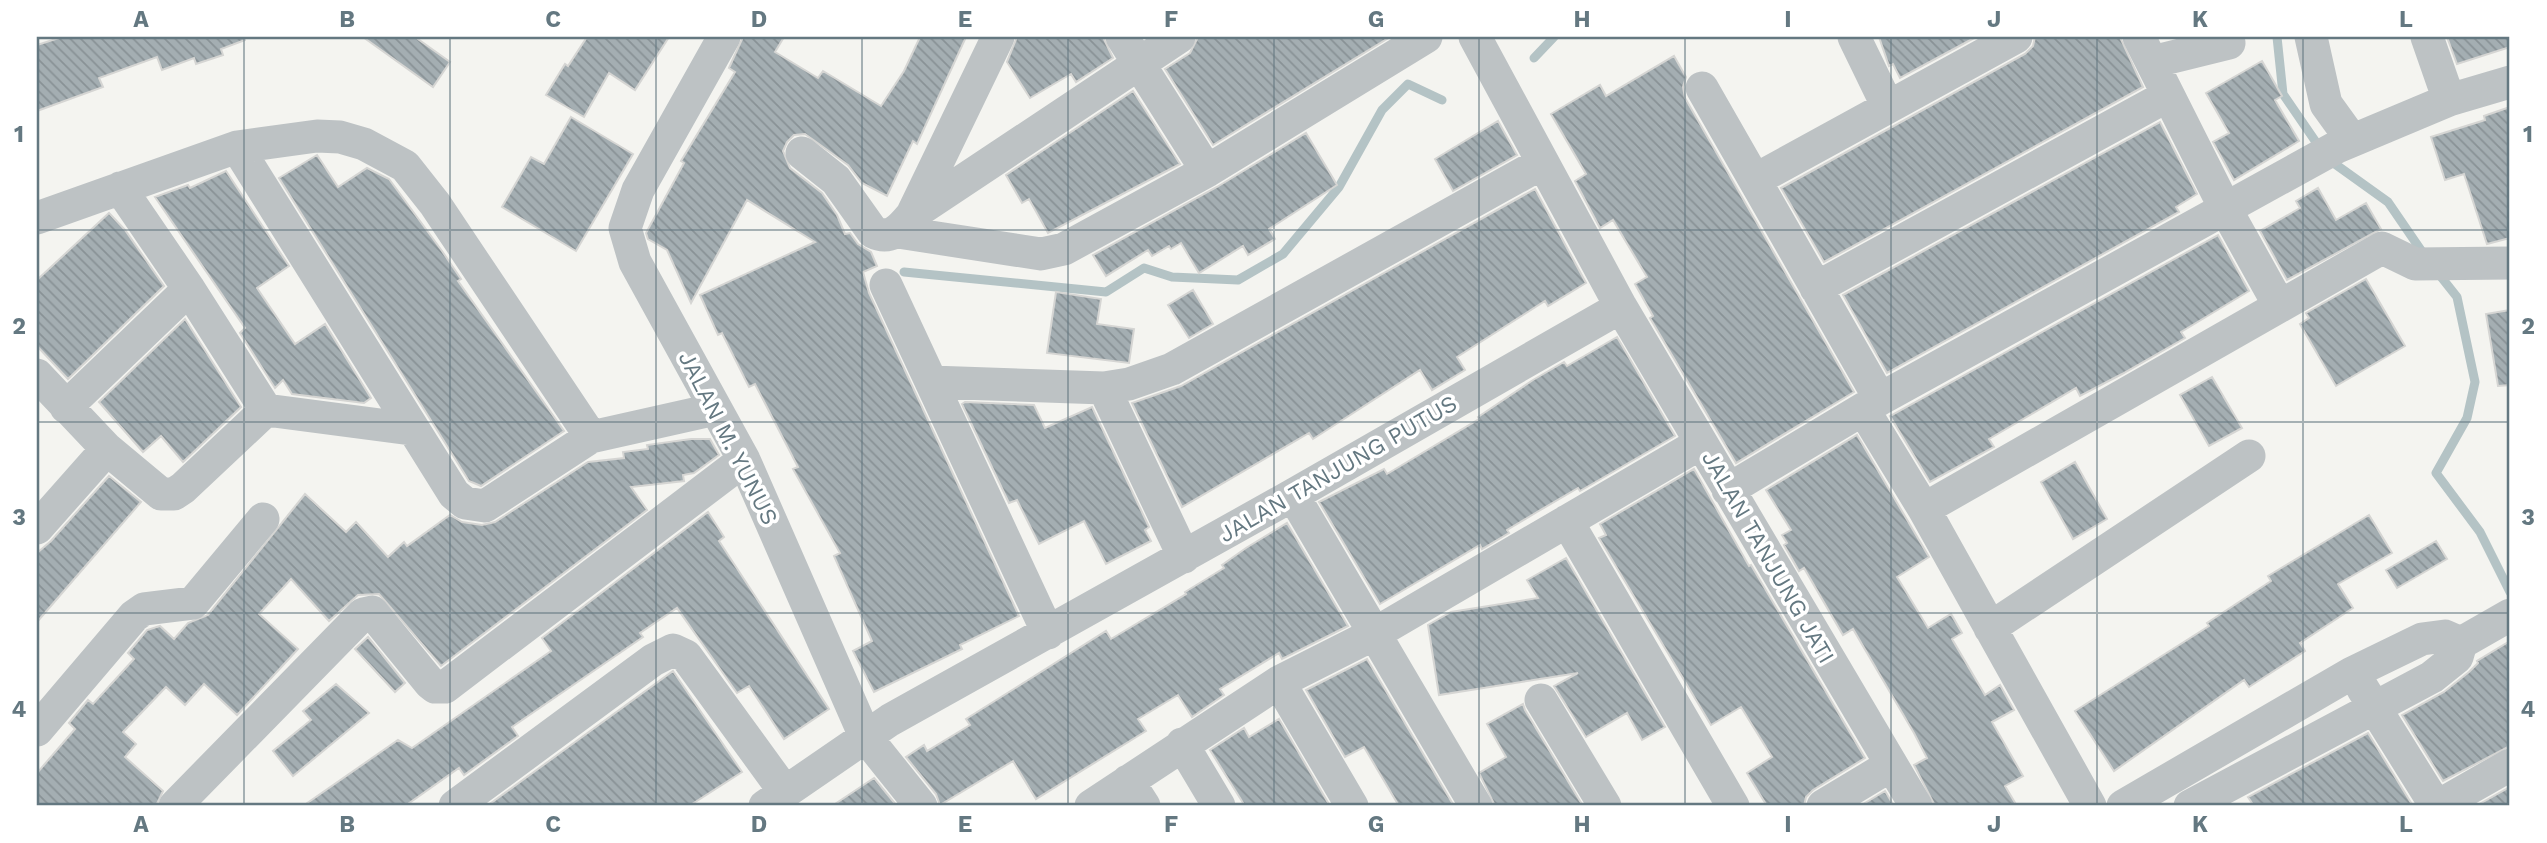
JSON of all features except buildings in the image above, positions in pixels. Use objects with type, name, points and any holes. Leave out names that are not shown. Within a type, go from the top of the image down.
[{"type":"street","name":"JALAN M. YUNUS","points":[[724,37],[638,190],[625,228],[635,261],[744,460],[865,736],[921,806]]},
{"type":"street","points":[[905,224],[998,37]]},
{"type":"street","points":[[802,153],[836,180],[873,232],[883,236],[905,224],[1130,50],[1179,37]]},
{"type":"street","points":[[905,224],[1041,254],[1064,249],[1207,171],[1426,37]]},
{"type":"street","points":[[1475,37],[1620,306]]},
{"type":"street","points":[[1854,37],[1888,107]]},
{"type":"street","points":[[2311,37],[2334,149]]},
{"type":"street","points":[[2427,37],[2449,100]]},
{"type":"street","points":[[1755,180],[2005,39]]},
{"type":"street","points":[[2229,43],[2146,50],[2225,208],[2279,305]]},
{"type":"street","points":[[1130,50],[1207,171]]},
{"type":"street","points":[[1728,490],[1872,404],[2334,149],[2449,100],[2510,82]]},
{"type":"street","points":[[1702,89],[1816,288],[1924,509],[2090,806]]},
{"type":"street","points":[[1816,288],[2167,96]]},
{"type":"street","points":[[37,218],[237,147],[317,136],[340,137],[364,144],[405,166],[435,204],[591,438]]},
{"type":"street","points":[[237,147],[411,429],[454,494],[474,506],[485,506],[591,438],[716,409]]},
{"type":"street","points":[[931,382],[1104,388],[1129,384],[1172,369],[1542,163]]},
{"type":"street","points":[[120,188],[189,289],[266,410]]},
{"type":"street","points":[[1924,509],[2382,248],[2415,264],[2510,263]]},
{"type":"street","points":[[886,285],[1048,633]]},
{"type":"street","points":[[66,407],[189,289]]},
{"type":"street","name":"JALAN TANJUNG JATI","points":[[1620,306],[1916,806]]},
{"type":"street","name":"JALAN TANJUNG PUTUS","points":[[865,736],[1293,495],[1620,306]]},
{"type":"street","points":[[37,375],[107,449],[154,491],[174,494],[266,410],[411,429]]},
{"type":"street","points":[[1104,388],[1184,556]]},
{"type":"street","points":[[1091,806],[1136,793],[1182,744],[1279,682],[1374,634],[1701,443]]},
{"type":"street","points":[[37,528],[107,449]]},
{"type":"street","points":[[1990,628],[2249,456]]},
{"type":"street","points":[[175,806],[363,614],[372,612],[430,683],[435,687],[445,688],[744,460]]},
{"type":"street","points":[[1293,495],[1476,806]]},
{"type":"street","points":[[37,730],[134,617],[144,610],[193,603],[263,519]]},
{"type":"street","points":[[1567,521],[1733,806]]},
{"type":"street","points":[[2190,806],[2432,677],[2457,657],[2461,643],[2510,615]]},
{"type":"street","points":[[2123,806],[2352,673],[2422,639],[2445,636],[2461,643]]},
{"type":"street","points":[[454,806],[653,660],[673,650],[686,656],[775,799],[865,736]]},
{"type":"street","points":[[2352,673],[2437,806],[2510,765]]},
{"type":"street","points":[[1279,682],[1352,806]]},
{"type":"street","points":[[1542,700],[1605,806]]},
{"type":"street","points":[[1182,744],[1219,806]]},
{"type":"street","points":[[1823,806],[1891,765]]},
{"type":"waterway","points":[[1534,58],[1554,37]]},
{"type":"waterway","points":[[2277,37],[2283,94],[2320,148]]},
{"type":"waterway","points":[[904,272],[1106,292],[1144,268],[1172,277],[1238,280],[1283,254],[1339,187],[1382,110],[1408,84],[1442,100]]},
{"type":"waterway","points":[[2328,159],[2388,202],[2425,256]]},
{"type":"waterway","points":[[2438,273],[2457,297],[2475,382],[2467,418],[2436,473],[2480,532],[2510,592]]}]
